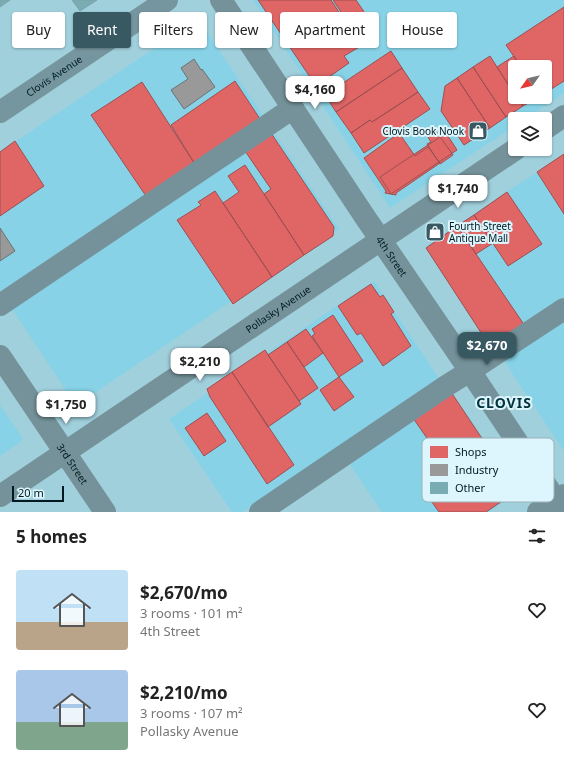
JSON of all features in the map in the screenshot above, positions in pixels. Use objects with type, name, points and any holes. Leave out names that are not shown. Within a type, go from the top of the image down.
[{"type":"main road","name":"Clovis Avenue","points":[[0,112],[167,0]]},
{"type":"street","name":"4th Street","points":[[221,0],[381,240],[516,438]]},
{"type":"street","points":[[0,305],[293,108]]},
{"type":"street","points":[[552,124],[564,116]]},
{"type":"street","name":"Pollasky Avenue","points":[[0,496],[508,154]]},
{"type":"street","points":[[260,512],[434,394],[470,372],[564,309]]},
{"type":"street","name":"3rd Street","points":[[0,356],[104,512]]},
{"type":"street","name":"4th Street","points":[[554,493],[561,503]]},
{"type":"street","points":[[538,512],[561,503]]},
{"type":"shaded area","points":[[253,0],[564,0],[564,93],[552,101],[552,60],[508,60],[508,104],[548,104],[536,112],[508,112],[508,131],[390,208],[285,48],[379,48],[379,12],[280,12],[280,41],[272,29],[272,12],[261,12]]},
{"type":"shaded area","points":[[207,32],[215,44],[215,48],[218,48],[264,117],[1,293],[0,152],[155,48],[207,48]]},
{"type":"shaded area","points":[[273,131],[339,229],[78,404],[75,404],[10,306]]},
{"type":"shaded area","points":[[564,154],[564,297],[493,345],[426,246]]},
{"type":"shaded area","points":[[374,281],[440,380],[243,512],[232,512],[169,419]]},
{"type":"shaded area","points":[[564,316],[564,451],[502,358]]},
{"type":"shaded area","points":[[451,391],[483,438],[422,438],[422,502],[504,502],[489,512],[382,512],[348,462]]},
{"type":"shaded area","points":[[0,405],[23,439],[0,456]]},
{"type":"building: Shops","points":[[258,0],[331,0],[339,12],[280,12],[280,33],[272,21],[272,12],[266,12]]},
{"type":"building: Shops","points":[[333,0],[356,0],[364,12],[341,12]]},
{"type":"building: Shops","points":[[564,7],[564,81],[552,89],[552,60],[516,60],[506,45]]},
{"type":"building: Shops","points":[[290,48],[358,48],[344,56],[349,63],[316,86]]},
{"type":"building: Shops","points":[[391,51],[402,68],[336,112],[325,95]]},
{"type":"building: Shops","points":[[490,56],[508,84],[508,104],[522,104],[523,106],[514,112],[508,112],[508,116],[506,117],[473,67]]},
{"type":"building: Shops","points":[[514,56],[517,60],[508,60],[508,84],[497,67]]},
{"type":"building: Shops","points":[[473,67],[506,117],[490,128],[457,78]]},
{"type":"building: Shops","points":[[402,68],[418,92],[372,122],[370,120],[351,133],[336,112]]},
{"type":"building: Shops","points":[[457,78],[490,128],[464,145],[441,111],[445,86]]},
{"type":"building: Shops","points":[[235,81],[262,122],[196,166],[171,125]]},
{"type":"building: Shops","points":[[142,82],[196,166],[148,199],[91,115]]},
{"type":"building: Shops","points":[[418,92],[430,109],[364,153],[351,133],[370,120],[372,122]]},
{"type":"building: Shops","points":[[436,131],[453,155],[440,164],[427,144],[431,142],[428,137]]},
{"type":"building: Shops","points":[[271,133],[334,227],[333,236],[304,255],[264,194],[271,189],[245,151]]},
{"type":"building: Shops","points":[[399,133],[415,156],[428,147],[440,163],[396,193],[396,195],[385,193],[386,191],[364,158]]},
{"type":"building: Shops","points":[[446,133],[457,150],[391,194],[380,177]]},
{"type":"building: Shops","points":[[15,141],[44,186],[0,216],[0,152]]},
{"type":"building: Shops","points":[[564,154],[564,214],[537,172]]},
{"type":"building: Shops","points":[[245,165],[304,255],[272,277],[223,203],[239,192],[228,176]]},
{"type":"building: Shops","points":[[215,191],[272,277],[233,304],[177,220],[201,205],[198,202]]},
{"type":"building: Shops","points":[[507,192],[542,244],[508,266],[474,215]]},
{"type":"building: Shops","points":[[474,215],[493,243],[476,254],[457,226]]},
{"type":"building: Shops","points":[[457,226],[525,326],[491,348],[426,248]]},
{"type":"building: Shops","points":[[371,284],[380,297],[383,295],[394,312],[391,314],[411,346],[383,366],[361,333],[357,335],[338,306]]},
{"type":"building: Shops","points":[[333,315],[363,361],[339,377],[312,336],[315,334],[312,329]]},
{"type":"building: Shops","points":[[306,329],[323,353],[304,367],[287,342]]},
{"type":"building: Shops","points":[[287,342],[318,388],[299,401],[268,355]]},
{"type":"building: Shops","points":[[265,350],[301,404],[268,427],[232,372]]},
{"type":"building: Shops","points":[[232,372],[294,465],[267,484],[210,397],[207,389]]},
{"type":"building: Shops","points":[[339,377],[354,397],[334,411],[320,390]]},
{"type":"building: Shops","points":[[451,392],[482,438],[427,438],[413,418]]},
{"type":"building: Shops","points":[[207,413],[226,441],[204,456],[185,428]]},
{"type":"building: Shops","points":[[432,502],[501,502],[486,512],[439,512]]},
{"type":"building: Industry","points":[[194,59],[215,87],[184,109],[171,90],[188,79],[181,68]]},
{"type":"building: Industry","points":[[0,228],[15,251],[0,261]]},
{"type":"building: Other","points":[[0,0],[10,0],[0,7]]},
{"type":"building: Other","points":[[72,0],[97,0],[80,11]]},
{"type":"place","name":"Clovis Book Nook","points":[[478,131]]},
{"type":"place","name":"Fourth Street Antique Mall","points":[[435,232]]},
{"type":"district","name":"CLOVIS","points":[[504,403]]}]
